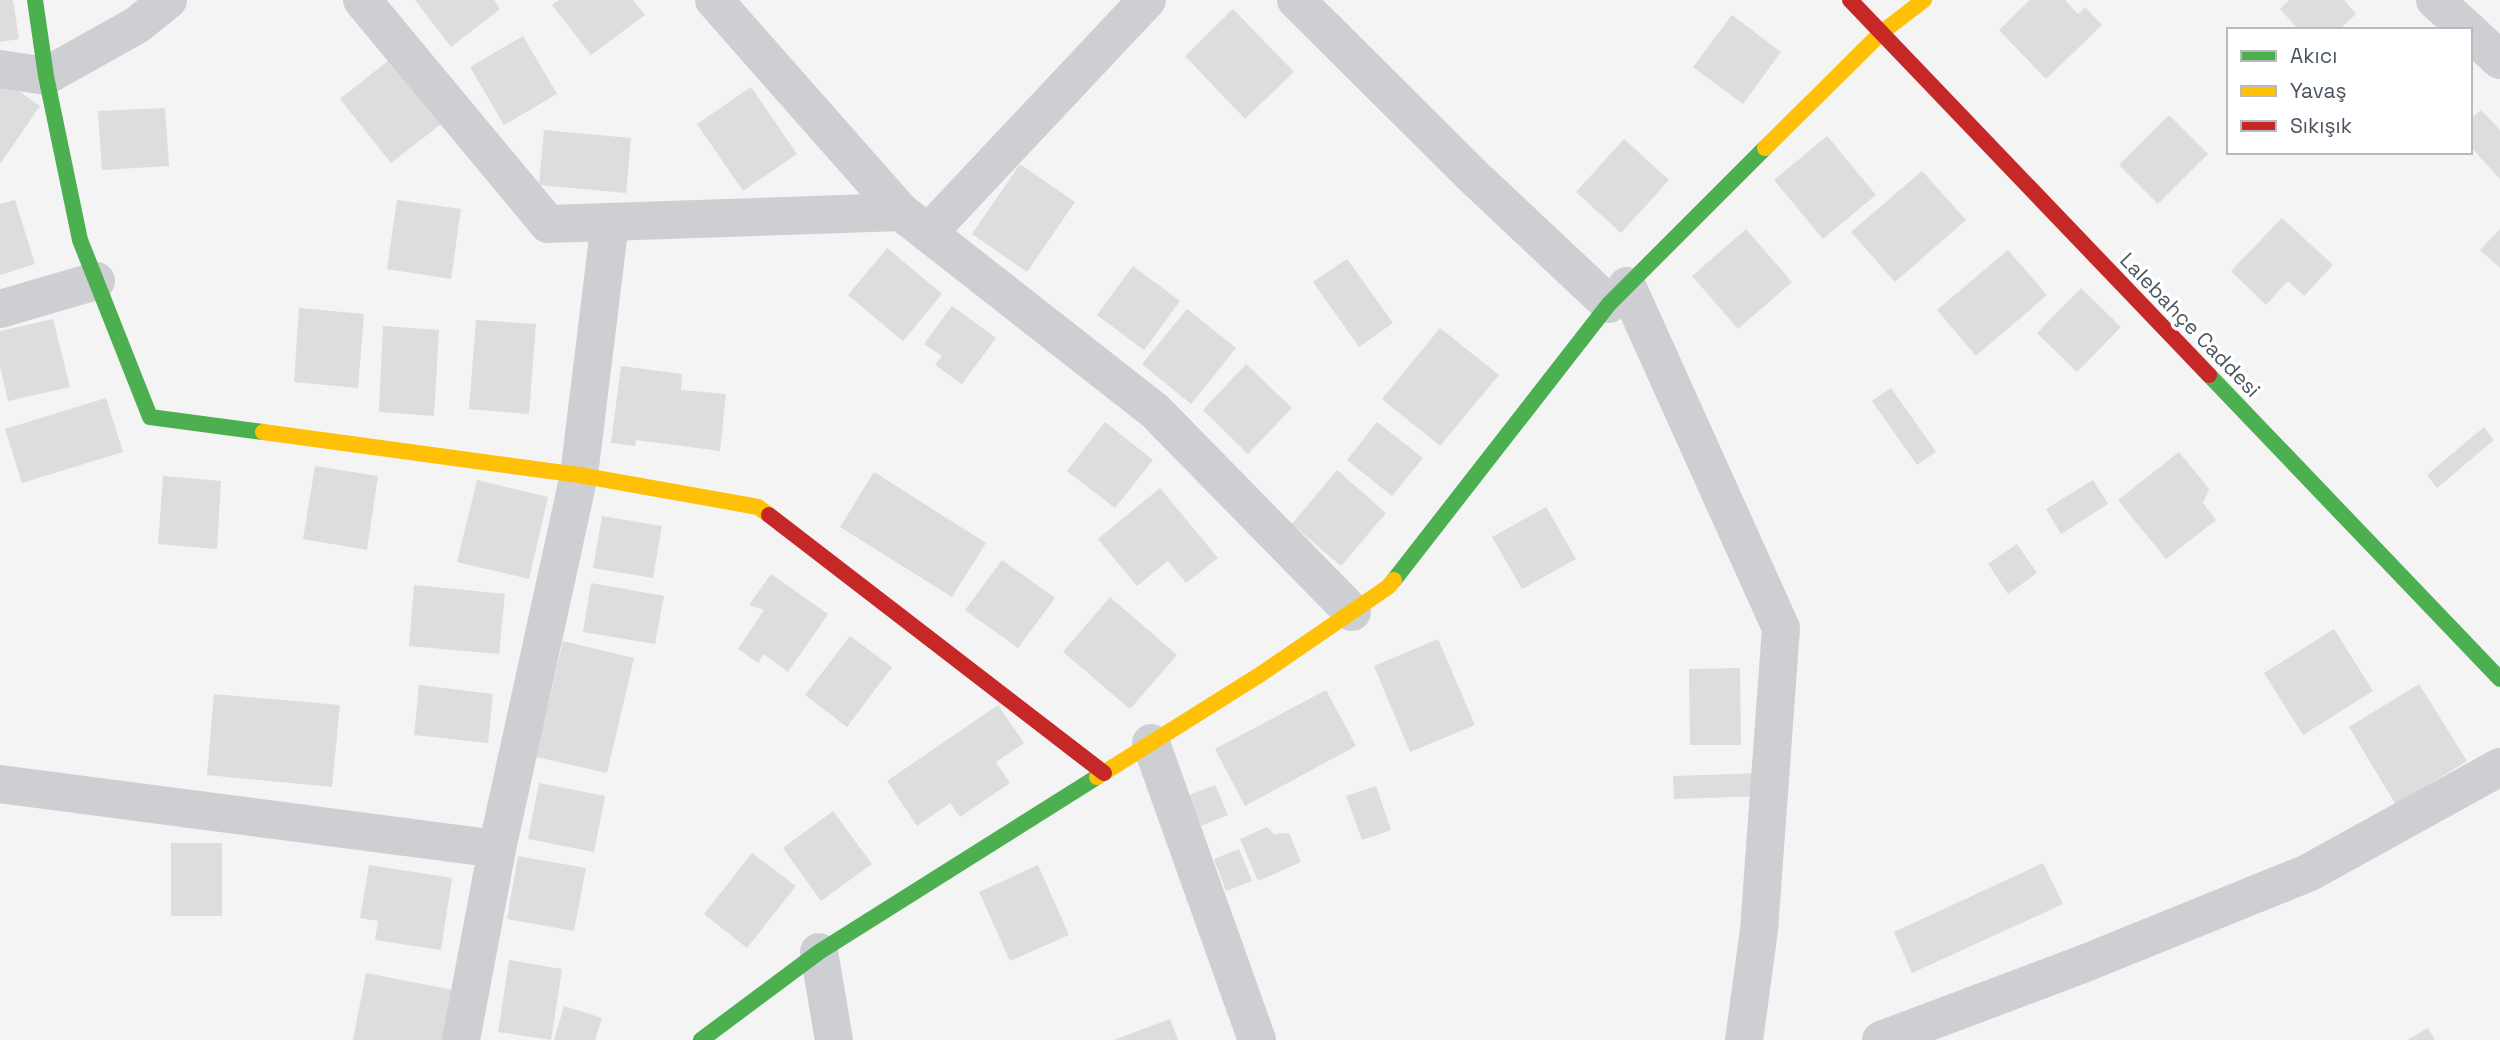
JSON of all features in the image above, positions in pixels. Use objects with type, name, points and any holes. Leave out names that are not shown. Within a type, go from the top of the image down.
[{"type":"street","points":[[35,0],[46,76],[80,240],[150,417],[579,475],[758,507],[1104,773]]},
{"type":"street","points":[[0,69],[46,76],[136,25],[168,0]]},
{"type":"street","points":[[362,0],[548,224],[914,222],[1147,0]]},
{"type":"street","points":[[713,0],[914,222],[1155,411],[1352,612]]},
{"type":"street","points":[[1296,0],[1475,178],[1618,295],[1781,628],[1759,930],[1744,1040]]},
{"type":"street","name":"Lalebahçe Caddesi","points":[[1850,0],[2500,679]]},
{"type":"street","points":[[701,1040],[819,952],[1151,743],[1388,587],[1618,295],[1881,33],[1924,0]]},
{"type":"street","points":[[2435,0],[2466,28]]},
{"type":"street","points":[[2472,34],[2500,60]]},
{"type":"street","points":[[461,1040],[497,849],[579,475],[610,222]]},
{"type":"street","points":[[0,309],[96,281]]},
{"type":"street","points":[[1151,743],[1257,1040]]},
{"type":"street","points":[[1881,1040],[2083,964],[2308,873],[2500,767]]},
{"type":"street","points":[[0,784],[497,849]]},
{"type":"street","points":[[819,952],[834,1040]]},
{"type":"building","points":[[0,0],[13,0],[19,39],[0,42]]},
{"type":"building","points":[[415,0],[494,0],[500,9],[451,47]]},
{"type":"building","points":[[559,0],[633,0],[645,15],[591,55],[552,5]]},
{"type":"building","points":[[2030,0],[2065,0],[2078,14],[2085,7],[2102,25],[2046,79],[1999,30]]},
{"type":"building","points":[[2289,0],[2344,0],[2356,14],[2343,28],[2297,28],[2280,9]]},
{"type":"building","points":[[1233,9],[1294,72],[1245,119],[1185,56]]},
{"type":"building","points":[[1732,15],[1781,52],[1743,104],[1693,67]]},
{"type":"building","points":[[523,36],[557,94],[504,125],[470,67]]},
{"type":"building","points":[[394,56],[445,121],[391,163],[340,99]]},
{"type":"building","points":[[0,78],[40,106],[0,164]]},
{"type":"building","points":[[751,87],[797,154],[743,191],[697,124]]},
{"type":"building","points":[[165,108],[169,166],[102,170],[98,111]]},
{"type":"building","points":[[2481,110],[2500,130],[2500,179],[2472,148],[2472,117]]},
{"type":"building","points":[[2169,115],[2208,154],[2158,204],[2119,165]]},
{"type":"building","points":[[544,130],[631,138],[626,193],[539,185]]},
{"type":"building","points":[[1827,136],[1876,195],[1823,239],[1774,180]]},
{"type":"building","points":[[1624,139],[1669,180],[1621,233],[1576,192]]},
{"type":"building","points":[[1020,164],[1075,202],[1027,272],[972,234]]},
{"type":"building","points":[[1922,171],[1966,220],[1895,282],[1851,232]]},
{"type":"building","points":[[15,200],[35,264],[0,275],[0,204]]},
{"type":"building","points":[[397,200],[461,209],[451,279],[387,269]]},
{"type":"building","points":[[2282,218],[2333,265],[2304,296],[2288,281],[2266,305],[2231,271]]},
{"type":"building","points":[[1746,229],[1792,282],[1738,329],[1692,276]]},
{"type":"building","points":[[2500,229],[2500,268],[2480,250]]},
{"type":"building","points":[[887,248],[942,294],[903,341],[848,295]]},
{"type":"building","points":[[2008,250],[2047,295],[1976,356],[1937,310]]},
{"type":"building","points":[[1347,259],[1393,323],[1359,347],[1313,282]]},
{"type":"building","points":[[1133,266],[1180,301],[1144,350],[1097,315]]},
{"type":"building","points":[[2081,288],[2121,327],[2077,372],[2037,333]]},
{"type":"building","points":[[952,306],[996,338],[962,384],[935,365],[942,356],[924,344]]},
{"type":"building","points":[[299,308],[364,314],[358,388],[294,382]]},
{"type":"building","points":[[1187,309],[1236,348],[1191,404],[1142,364]]},
{"type":"building","points":[[53,319],[70,387],[8,401],[0,366],[0,331]]},
{"type":"building","points":[[476,320],[536,324],[529,414],[469,409]]},
{"type":"building","points":[[383,326],[439,330],[434,416],[379,412]]},
{"type":"building","points":[[1440,328],[1499,375],[1440,446],[1382,399]]},
{"type":"building","points":[[1246,364],[1292,408],[1248,454],[1203,410]]},
{"type":"building","points":[[621,366],[682,374],[681,390],[726,394],[720,451],[636,440],[635,446],[611,443]]},
{"type":"building","points":[[1891,388],[1936,452],[1917,465],[1872,401]]},
{"type":"building","points":[[106,398],[123,452],[22,483],[5,429]]},
{"type":"building","points":[[1105,422],[1153,460],[1115,508],[1067,471]]},
{"type":"building","points":[[1377,422],[1423,458],[1392,496],[1347,460]]},
{"type":"building","points":[[2484,427],[2494,440],[2437,488],[2427,475]]},
{"type":"building","points":[[2179,452],[2209,489],[2203,503],[2216,520],[2166,559],[2118,500]]},
{"type":"building","points":[[315,466],[378,476],[367,550],[303,539]]},
{"type":"building","points":[[1337,470],[1386,513],[1341,566],[1292,524]]},
{"type":"building","points":[[874,472],[986,543],[952,597],[840,527]]},
{"type":"building","points":[[163,476],[221,481],[217,549],[158,544]]},
{"type":"building","points":[[477,480],[548,497],[529,579],[457,562]]},
{"type":"building","points":[[2093,480],[2108,504],[2061,534],[2046,509]]},
{"type":"building","points":[[1160,488],[1218,558],[1186,583],[1168,561],[1137,586],[1098,539]]},
{"type":"building","points":[[1546,507],[1576,559],[1522,589],[1492,537]]},
{"type":"building","points":[[602,516],[662,526],[653,578],[593,568]]},
{"type":"building","points":[[2017,544],[2037,573],[2008,594],[1988,564]]},
{"type":"building","points":[[1002,560],[1055,598],[1018,648],[965,610]]},
{"type":"building","points":[[771,574],[828,614],[788,672],[764,654],[758,663],[738,649],[764,610],[749,605]]},
{"type":"building","points":[[591,583],[664,596],[655,644],[583,632]]},
{"type":"building","points":[[414,585],[505,594],[499,654],[409,646]]},
{"type":"building","points":[[1110,597],[1177,655],[1130,709],[1063,652]]},
{"type":"building","points":[[2334,629],[2373,691],[2303,735],[2264,673]]},
{"type":"building","points":[[850,636],[892,667],[847,727],[805,695]]},
{"type":"building","points":[[1438,639],[1475,725],[1410,752],[1374,666]]},
{"type":"building","points":[[563,641],[634,658],[607,773],[536,757]]},
{"type":"building","points":[[1740,668],[1741,745],[1690,745],[1689,669]]},
{"type":"building","points":[[2419,684],[2467,761],[2396,805],[2349,727]]},
{"type":"building","points":[[419,685],[493,694],[488,743],[414,735]]},
{"type":"building","points":[[1326,690],[1356,746],[1245,806],[1215,749]]},
{"type":"building","points":[[214,694],[340,705],[332,787],[207,775]]},
{"type":"building","points":[[998,705],[1024,743],[996,762],[1010,783],[960,817],[950,803],[917,826],[887,781]]},
{"type":"building","points":[[1764,773],[1765,796],[1674,799],[1673,776]]},
{"type":"building","points":[[539,783],[605,796],[594,852],[528,839]]},
{"type":"building","points":[[1215,785],[1228,815],[1201,826],[1189,795]]},
{"type":"building","points":[[1376,786],[1391,830],[1362,840],[1346,796]]},
{"type":"building","points":[[833,811],[872,864],[821,901],[783,848]]},
{"type":"building","points":[[1267,827],[1274,834],[1289,833],[1301,862],[1258,881],[1240,839]]},
{"type":"building","points":[[171,843],[222,843],[222,916],[171,916]]},
{"type":"building","points":[[1239,849],[1252,881],[1226,891],[1214,859]]},
{"type":"building","points":[[752,853],[796,886],[747,948],[704,914]]},
{"type":"building","points":[[518,856],[586,868],[574,931],[507,919]]},
{"type":"building","points":[[2043,863],[2063,904],[1912,973],[1894,932]]},
{"type":"building","points":[[369,865],[452,878],[441,950],[375,940],[378,921],[360,918]]},
{"type":"building","points":[[1038,865],[1069,935],[1010,961],[979,892]]},
{"type":"building","points":[[509,960],[562,969],[551,1040],[498,1032]]},
{"type":"building","points":[[366,973],[453,990],[442,1040],[353,1040]]},
{"type":"building","points":[[564,1006],[602,1018],[595,1040],[554,1040]]},
{"type":"building","points":[[1170,1019],[1178,1040],[1114,1040]]},
{"type":"building","points":[[2428,1028],[2435,1040],[2407,1040]]},
{"type":"traffic: fast","points":[[35,0],[46,76],[80,240],[150,417],[263,432]]},
{"type":"traffic: fast","points":[[1394,580],[1609,304],[1765,148]]},
{"type":"traffic: fast","points":[[2209,375],[2500,679]]},
{"type":"traffic: fast","points":[[701,1040],[819,952],[1097,777]]},
{"type":"traffic: slow","points":[[1765,148],[1881,33],[1924,0]]},
{"type":"traffic: slow","points":[[263,432],[579,475],[758,507],[769,515]]},
{"type":"traffic: slow","points":[[1097,777],[1261,674],[1388,587],[1394,580]]},
{"type":"traffic: jam","points":[[1850,0],[2209,375]]},
{"type":"traffic: jam","points":[[769,515],[1104,773]]}]
